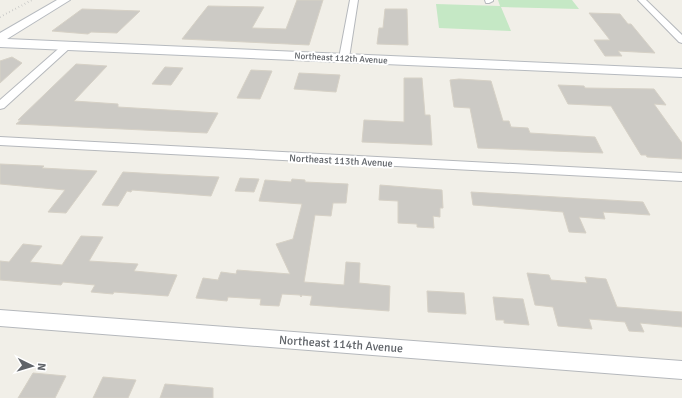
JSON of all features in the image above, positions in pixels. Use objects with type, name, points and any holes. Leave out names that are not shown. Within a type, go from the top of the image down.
[{"type":"street","points":[[0,38],[65,0]]},
{"type":"street","points":[[344,58],[354,0]]},
{"type":"street","points":[[642,0],[682,40]]},
{"type":"street","name":"Northeast 112th Avenue","points":[[0,43],[682,73]]},
{"type":"street","points":[[0,106],[68,45]]},
{"type":"street","name":"Northeast 113th Avenue","points":[[0,141],[682,177]]},
{"type":"street","name":"Northeast 114th Avenue","points":[[0,318],[682,370]]},
{"type":"green space","points":[[498,0],[572,0],[579,9],[501,7],[511,31],[439,28],[436,4],[500,6]]},
{"type":"building","points":[[297,0],[323,0],[309,45],[182,39],[208,6],[264,7],[252,28],[286,29]]},
{"type":"building","points":[[82,9],[140,11],[117,33],[91,32],[88,34],[52,31]]},
{"type":"building","points":[[385,9],[407,9],[408,45],[377,44],[379,28],[383,28]]},
{"type":"building","points":[[589,13],[620,14],[628,24],[631,24],[655,53],[618,51],[622,56],[605,56],[594,40],[610,40]]},
{"type":"building","points":[[12,57],[22,63],[0,83],[0,61]]},
{"type":"building","points":[[76,64],[107,66],[74,101],[118,104],[118,107],[218,113],[207,133],[16,124],[21,120],[18,120]]},
{"type":"building","points":[[165,67],[183,68],[171,85],[152,84]]},
{"type":"building","points":[[251,70],[272,71],[260,99],[237,98]]},
{"type":"building","points":[[299,73],[340,75],[336,92],[294,89]]},
{"type":"building","points":[[404,78],[422,78],[425,115],[430,115],[432,145],[362,142],[364,120],[404,122]]},
{"type":"building","points":[[459,79],[491,81],[503,121],[509,121],[511,127],[528,128],[530,133],[595,137],[603,153],[478,148],[470,108],[454,107],[450,80]]},
{"type":"building","points":[[558,85],[584,86],[585,88],[654,89],[666,105],[654,104],[682,143],[682,159],[647,157],[646,155],[641,155],[611,106],[568,104]]},
{"type":"building","points":[[0,164],[97,171],[66,213],[48,212],[65,190],[0,184]]},
{"type":"building","points":[[123,172],[219,177],[211,196],[132,190],[131,192],[127,191],[118,206],[102,205]]},
{"type":"building","points":[[240,178],[259,179],[254,192],[235,191]]},
{"type":"building","points":[[292,179],[305,180],[305,182],[348,184],[346,203],[333,203],[331,216],[315,215],[304,282],[344,285],[346,262],[360,263],[359,283],[390,286],[389,311],[310,305],[312,296],[302,295],[301,297],[300,295],[282,294],[279,306],[260,305],[261,299],[228,297],[227,301],[196,298],[203,278],[218,280],[221,272],[236,274],[237,270],[290,274],[276,244],[293,239],[302,204],[259,201],[265,180],[291,182]]},
{"type":"building","points":[[380,185],[442,190],[443,208],[440,208],[440,217],[433,216],[434,228],[417,227],[417,224],[398,223],[398,201],[379,200]]},
{"type":"building","points":[[471,192],[643,202],[650,215],[603,212],[605,219],[579,217],[586,233],[569,232],[563,212],[473,205]]},
{"type":"building","points":[[81,236],[103,237],[89,261],[138,264],[134,271],[177,275],[168,296],[91,292],[95,285],[63,282],[61,285],[0,280],[0,261],[9,262],[23,244],[42,246],[30,262],[62,265]]},
{"type":"building","points":[[527,273],[549,275],[551,280],[587,283],[585,277],[606,279],[617,307],[682,312],[682,327],[640,323],[644,332],[629,331],[625,322],[589,319],[592,329],[558,326],[553,307],[535,305]]},
{"type":"building","points":[[427,291],[464,293],[466,314],[428,312]]},
{"type":"building","points":[[493,297],[523,299],[529,325],[504,323],[504,320],[496,320]]},
{"type":"building","points":[[33,373],[66,376],[55,398],[18,398]]},
{"type":"building","points":[[103,377],[136,380],[128,398],[93,398]]},
{"type":"building","points":[[165,384],[213,388],[213,398],[160,398]]},
{"type":"railway","points":[[0,17],[32,0]]}]
